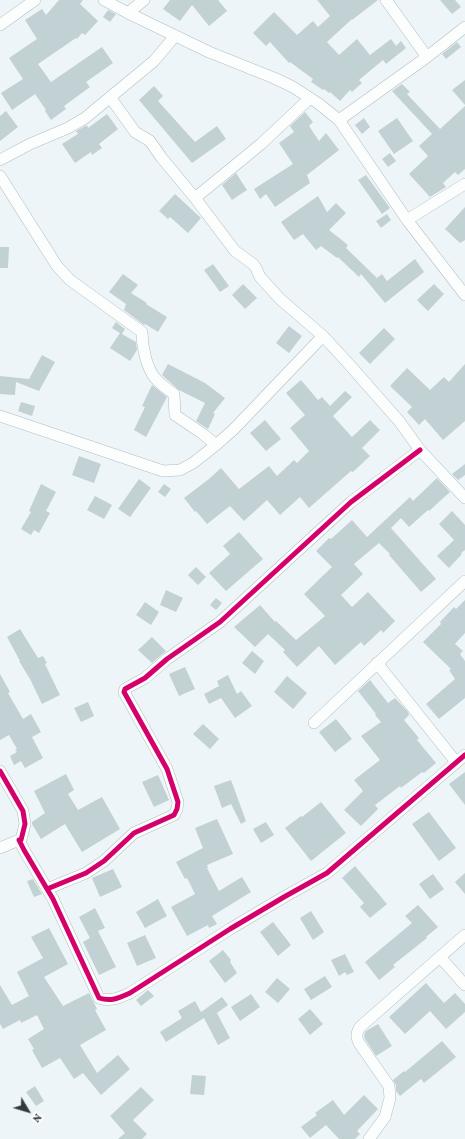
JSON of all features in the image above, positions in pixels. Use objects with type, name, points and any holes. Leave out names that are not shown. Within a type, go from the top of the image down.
[{"type":"street","points":[[0,25],[35,0]]},
{"type":"street","points":[[104,0],[209,52],[293,87],[339,120],[407,220],[465,295]]},
{"type":"street","points":[[128,13],[144,0]]},
{"type":"street","points":[[386,0],[427,57]]},
{"type":"street","points":[[339,120],[427,57],[465,27]]},
{"type":"street","points":[[0,160],[30,144],[68,128],[85,118],[154,61],[175,36]]},
{"type":"street","points":[[110,97],[135,132],[150,141],[238,254],[253,264],[260,277],[280,299],[323,336],[399,421],[420,450],[465,498]]},
{"type":"street","points":[[195,198],[261,144],[310,98]]},
{"type":"street","points":[[0,176],[57,266],[70,280],[142,332],[144,353],[153,376],[174,394],[175,416],[203,434],[216,445]]},
{"type":"street","points":[[407,220],[465,184]]},
{"type":"street","points":[[0,416],[163,471],[180,470],[193,464],[240,424],[323,336]]},
{"type":"street","points":[[47,889],[97,867],[134,833],[170,818],[174,815],[177,809],[178,802],[167,769],[124,692],[125,688],[145,678],[167,659],[220,622],[351,502],[420,450]]},
{"type":"street","points":[[314,723],[465,581]]},
{"type":"street","points":[[377,663],[456,762]]},
{"type":"street","points":[[19,840],[53,899],[99,998],[105,1000],[115,1000],[130,993],[230,929],[327,873],[465,755]]},
{"type":"street","points":[[0,771],[23,811],[25,824],[22,840],[0,848]]},
{"type":"street","points":[[369,1139],[385,1117],[390,1098],[389,1086],[359,1043],[356,1033],[360,1027],[465,935]]},
{"type":"street","points":[[440,957],[465,985]]},
{"type":"building","points":[[59,0],[83,0],[80,4],[98,21],[85,35],[82,33],[77,39],[76,38],[38,64],[51,82],[102,47],[113,63],[86,82],[90,87],[64,106],[66,109],[51,120],[35,94],[12,110],[1,93],[23,79],[9,58],[37,39],[25,20],[42,9],[46,15]]},
{"type":"building","points":[[170,0],[218,0],[227,11],[209,26],[192,5],[180,21],[163,9]]},
{"type":"building","points":[[317,0],[378,0],[352,19],[327,42],[339,55],[357,39],[370,55],[391,39],[396,46],[401,41],[406,48],[386,64],[383,60],[359,80],[362,83],[352,92],[350,90],[340,101],[330,92],[329,93],[324,89],[323,90],[311,82],[313,79],[290,62],[289,63],[270,42],[266,46],[253,33],[274,12],[297,35],[313,21],[318,27],[330,16]]},
{"type":"building","points":[[440,0],[455,0],[461,7],[452,14]]},
{"type":"building","points":[[108,10],[116,14],[110,22],[103,17]]},
{"type":"building","points":[[457,42],[461,47],[446,59],[442,54]]},
{"type":"building","points":[[465,80],[465,105],[452,90]]},
{"type":"building","points":[[402,84],[410,92],[407,94],[440,129],[465,106],[465,169],[458,175],[455,172],[443,183],[446,187],[430,197],[409,174],[428,156],[419,146],[432,134],[392,91]]},
{"type":"building","points":[[154,86],[163,96],[158,101],[195,142],[217,126],[226,139],[192,163],[139,100]]},
{"type":"building","points":[[6,111],[18,127],[0,141],[0,116]]},
{"type":"building","points":[[305,112],[313,122],[309,126],[319,141],[326,133],[339,150],[307,175],[310,183],[275,207],[266,194],[260,199],[254,189],[293,164],[279,143],[294,132],[290,126]]},
{"type":"building","points":[[107,114],[118,129],[99,144],[102,148],[92,155],[91,152],[75,163],[62,144],[78,134],[76,131],[87,125],[88,128]]},
{"type":"building","points":[[364,118],[370,127],[362,134],[355,125]]},
{"type":"building","points":[[397,118],[413,141],[394,154],[378,131]]},
{"type":"building","points":[[390,153],[396,161],[388,167],[382,159]]},
{"type":"building","points":[[236,173],[247,190],[232,200],[222,185]]},
{"type":"building","points":[[366,175],[390,208],[382,214],[358,180]]},
{"type":"building","points":[[175,194],[201,218],[188,233],[170,217],[168,219],[159,211]]},
{"type":"building","points":[[318,196],[327,212],[336,203],[346,213],[329,230],[348,245],[346,248],[377,278],[382,274],[387,281],[415,259],[424,272],[385,303],[361,274],[359,277],[338,257],[337,258],[321,246],[316,250],[303,234],[294,240],[281,222]]},
{"type":"building","points":[[465,207],[465,240],[460,243],[445,229]]},
{"type":"building","points":[[387,214],[391,220],[381,228],[376,221]]},
{"type":"building","points":[[0,247],[9,247],[8,268],[0,268]]},
{"type":"building","points":[[213,264],[229,286],[220,292],[204,270]]},
{"type":"building","points":[[123,274],[138,285],[131,293],[167,317],[158,332],[145,324],[144,325],[124,310],[126,304],[109,292]]},
{"type":"building","points":[[243,284],[257,298],[245,309],[232,295]]},
{"type":"building","points":[[434,284],[444,294],[428,311],[417,300]]},
{"type":"building","points":[[116,322],[125,329],[122,334],[136,342],[137,350],[130,361],[110,348],[120,333],[112,328]]},
{"type":"building","points":[[289,326],[302,336],[289,353],[276,343]]},
{"type":"building","points":[[384,328],[395,339],[370,364],[359,353]]},
{"type":"building","points":[[42,355],[55,362],[39,391],[16,382],[15,395],[0,394],[0,376],[29,379]]},
{"type":"building","points":[[168,364],[205,383],[225,398],[213,413],[215,414],[208,429],[196,421],[205,403],[179,390],[162,375]]},
{"type":"building","points":[[465,364],[465,421],[443,440],[425,419],[419,425],[407,412],[412,407],[390,386],[407,368],[430,390],[444,377],[449,382]]},
{"type":"building","points":[[301,380],[318,400],[322,397],[330,406],[345,391],[352,397],[333,416],[352,437],[370,420],[380,430],[362,448],[370,456],[309,508],[300,497],[280,515],[267,500],[244,521],[230,506],[207,524],[184,498],[221,468],[239,489],[269,466],[277,476],[294,460],[297,463],[309,451],[290,428],[305,415],[286,393]]},
{"type":"building","points":[[152,385],[167,397],[146,437],[134,430],[145,407],[142,406]]},
{"type":"building","points":[[21,402],[35,406],[32,416],[18,411]]},
{"type":"building","points":[[265,420],[281,439],[266,451],[250,433]]},
{"type":"building","points":[[79,456],[101,464],[94,483],[72,475]]},
{"type":"building","points":[[465,464],[465,475],[458,480],[452,474]]},
{"type":"building","points":[[437,478],[450,492],[409,527],[401,518],[391,528],[436,579],[421,592],[379,543],[354,564],[363,574],[341,595],[352,607],[368,592],[395,621],[383,633],[381,630],[364,646],[361,642],[335,665],[319,646],[297,667],[283,652],[285,650],[268,634],[255,647],[234,627],[260,605],[275,622],[276,621],[296,640],[325,616],[304,594],[332,567],[316,551],[329,538],[331,539],[352,520],[367,537],[410,497],[413,501]]},
{"type":"building","points":[[139,479],[151,488],[130,517],[118,509]]},
{"type":"building","points":[[41,484],[56,492],[46,511],[50,513],[39,533],[34,530],[31,535],[21,529],[31,512],[29,511]]},
{"type":"building","points":[[164,484],[171,489],[165,497],[158,492]]},
{"type":"building","points":[[95,496],[112,505],[104,519],[87,510]]},
{"type":"building","points":[[452,511],[465,525],[465,550],[449,568],[437,556],[454,540],[439,524]]},
{"type":"building","points":[[239,532],[263,559],[226,591],[209,573],[230,554],[223,546]]},
{"type":"building","points":[[196,567],[206,577],[198,585],[188,575]]},
{"type":"building","points":[[166,590],[183,598],[176,612],[160,605]]},
{"type":"building","points":[[216,598],[222,603],[216,610],[210,605]]},
{"type":"building","points":[[465,600],[465,633],[455,644],[463,651],[460,654],[465,661],[465,698],[439,719],[426,704],[455,679],[449,670],[451,669],[423,642],[441,624],[440,622],[454,607],[456,609]]},
{"type":"building","points":[[145,602],[159,612],[151,625],[136,615]]},
{"type":"building","points":[[20,629],[38,658],[43,656],[47,663],[45,664],[60,695],[42,704],[7,637]]},
{"type":"building","points":[[152,637],[166,651],[152,663],[138,650]]},
{"type":"building","points":[[252,651],[264,661],[255,674],[242,663]]},
{"type":"building","points":[[185,667],[195,689],[179,696],[169,674]]},
{"type":"building","points":[[0,674],[10,692],[8,693],[23,719],[31,714],[41,732],[32,737],[43,758],[25,768],[21,761],[14,765],[10,756],[17,752],[15,750],[17,749],[9,735],[0,740]]},
{"type":"building","points":[[228,675],[237,694],[241,691],[252,706],[235,718],[221,698],[209,704],[204,694],[219,686],[217,681]]},
{"type":"building","points":[[287,676],[307,693],[293,709],[274,692]]},
{"type":"building","points":[[370,680],[388,703],[395,698],[408,712],[409,715],[404,720],[419,738],[417,740],[436,763],[401,788],[400,786],[375,805],[378,809],[361,826],[344,810],[363,791],[354,780],[380,760],[361,736],[381,722],[358,691]]},
{"type":"building","points":[[88,702],[94,716],[81,722],[74,708]]},
{"type":"building","points":[[336,719],[352,739],[335,752],[319,732]]},
{"type":"building","points":[[203,724],[219,739],[210,749],[193,734]]},
{"type":"building","points":[[465,772],[465,805],[449,784]]},
{"type":"building","points":[[66,774],[74,790],[68,794],[78,810],[102,797],[120,829],[82,852],[65,824],[41,839],[32,824],[32,822],[45,813],[34,791]]},
{"type":"building","points":[[158,775],[169,800],[154,807],[142,782]]},
{"type":"building","points":[[231,780],[246,821],[241,824],[231,804],[222,808],[214,786]]},
{"type":"building","points":[[321,802],[346,833],[311,861],[285,828]]},
{"type":"building","points":[[429,812],[456,848],[439,861],[412,824]]},
{"type":"building","points":[[217,819],[233,854],[207,865],[207,868],[219,891],[242,877],[251,892],[212,916],[217,924],[209,928],[208,925],[187,936],[171,907],[195,894],[187,878],[185,879],[176,862],[203,848],[195,828]]},
{"type":"building","points":[[266,822],[274,835],[261,843],[253,829]]},
{"type":"building","points":[[355,866],[387,904],[370,918],[360,907],[364,903],[342,878]]},
{"type":"building","points":[[113,869],[122,887],[100,897],[92,878]]},
{"type":"building","points":[[465,873],[465,894],[455,882]]},
{"type":"building","points":[[433,874],[444,889],[430,899],[419,884]]},
{"type":"building","points":[[33,879],[42,894],[34,897],[27,881]]},
{"type":"building","points":[[158,899],[167,916],[145,928],[136,912]]},
{"type":"building","points":[[418,905],[438,927],[426,937],[427,938],[393,965],[395,967],[379,980],[365,962],[412,923],[405,916]]},
{"type":"building","points":[[95,908],[105,928],[98,931],[116,967],[99,975],[83,942],[90,938],[79,917]]},
{"type":"building","points":[[311,911],[324,932],[313,940],[300,918]]},
{"type":"building","points":[[273,922],[291,945],[278,956],[260,932]]},
{"type":"building","points":[[49,928],[68,964],[44,977],[63,1006],[89,993],[97,1009],[95,1010],[106,1030],[80,1045],[97,1073],[118,1055],[130,1069],[101,1095],[83,1073],[74,1079],[60,1058],[42,1068],[28,1039],[44,1029],[37,1015],[21,1023],[20,1020],[3,1029],[0,1024],[0,985],[12,1005],[29,996],[17,972],[43,958],[31,937]]},
{"type":"building","points":[[145,935],[156,958],[137,966],[127,943]]},
{"type":"building","points":[[223,950],[231,960],[230,962],[237,973],[225,983],[209,961]]},
{"type":"building","points":[[345,954],[354,972],[347,975],[345,972],[339,976],[331,960]]},
{"type":"building","points":[[325,976],[332,987],[311,1000],[304,989]]},
{"type":"building","points":[[277,978],[290,989],[278,1003],[265,992]]},
{"type":"building","points":[[426,983],[444,1003],[455,993],[465,1004],[465,1012],[446,1029],[430,1011],[405,1034],[389,1017]]},
{"type":"building","points":[[148,990],[154,996],[141,1006],[136,1000]]},
{"type":"building","points":[[251,994],[260,1007],[240,1021],[231,1007]]},
{"type":"building","points":[[222,997],[228,1005],[217,1013],[230,1038],[218,1045],[204,1018],[166,1042],[160,1032],[182,1018],[178,1011],[195,1001],[201,1012]]},
{"type":"building","points":[[310,1009],[323,1024],[310,1035],[298,1019]]},
{"type":"building","points":[[378,1024],[392,1046],[376,1056],[364,1035],[366,1031]]},
{"type":"building","points":[[442,1041],[456,1057],[424,1083],[421,1079],[400,1096],[396,1091],[396,1085],[393,1080],[404,1071],[405,1072]]},
{"type":"building","points":[[192,1075],[206,1076],[204,1095],[190,1094]]},
{"type":"building","points":[[35,1086],[44,1101],[36,1106],[26,1092]]},
{"type":"building","points":[[141,1087],[154,1100],[133,1120],[147,1134],[142,1139],[118,1139],[125,1133],[110,1116]]},
{"type":"building","points":[[364,1095],[378,1109],[357,1131],[360,1134],[355,1139],[339,1139],[326,1125],[310,1138],[301,1127],[317,1115],[315,1113],[333,1100],[344,1115]]},
{"type":"cycle path","points":[[47,889],[86,873],[104,861],[134,833],[174,815],[177,809],[178,802],[167,769],[124,692],[125,689],[145,678],[167,659],[220,622],[351,502],[420,450]]},
{"type":"cycle path","points":[[0,771],[23,811],[25,824],[21,840],[19,840],[53,899],[99,998],[111,999],[119,998],[130,993],[230,929],[327,873],[465,755]]}]
